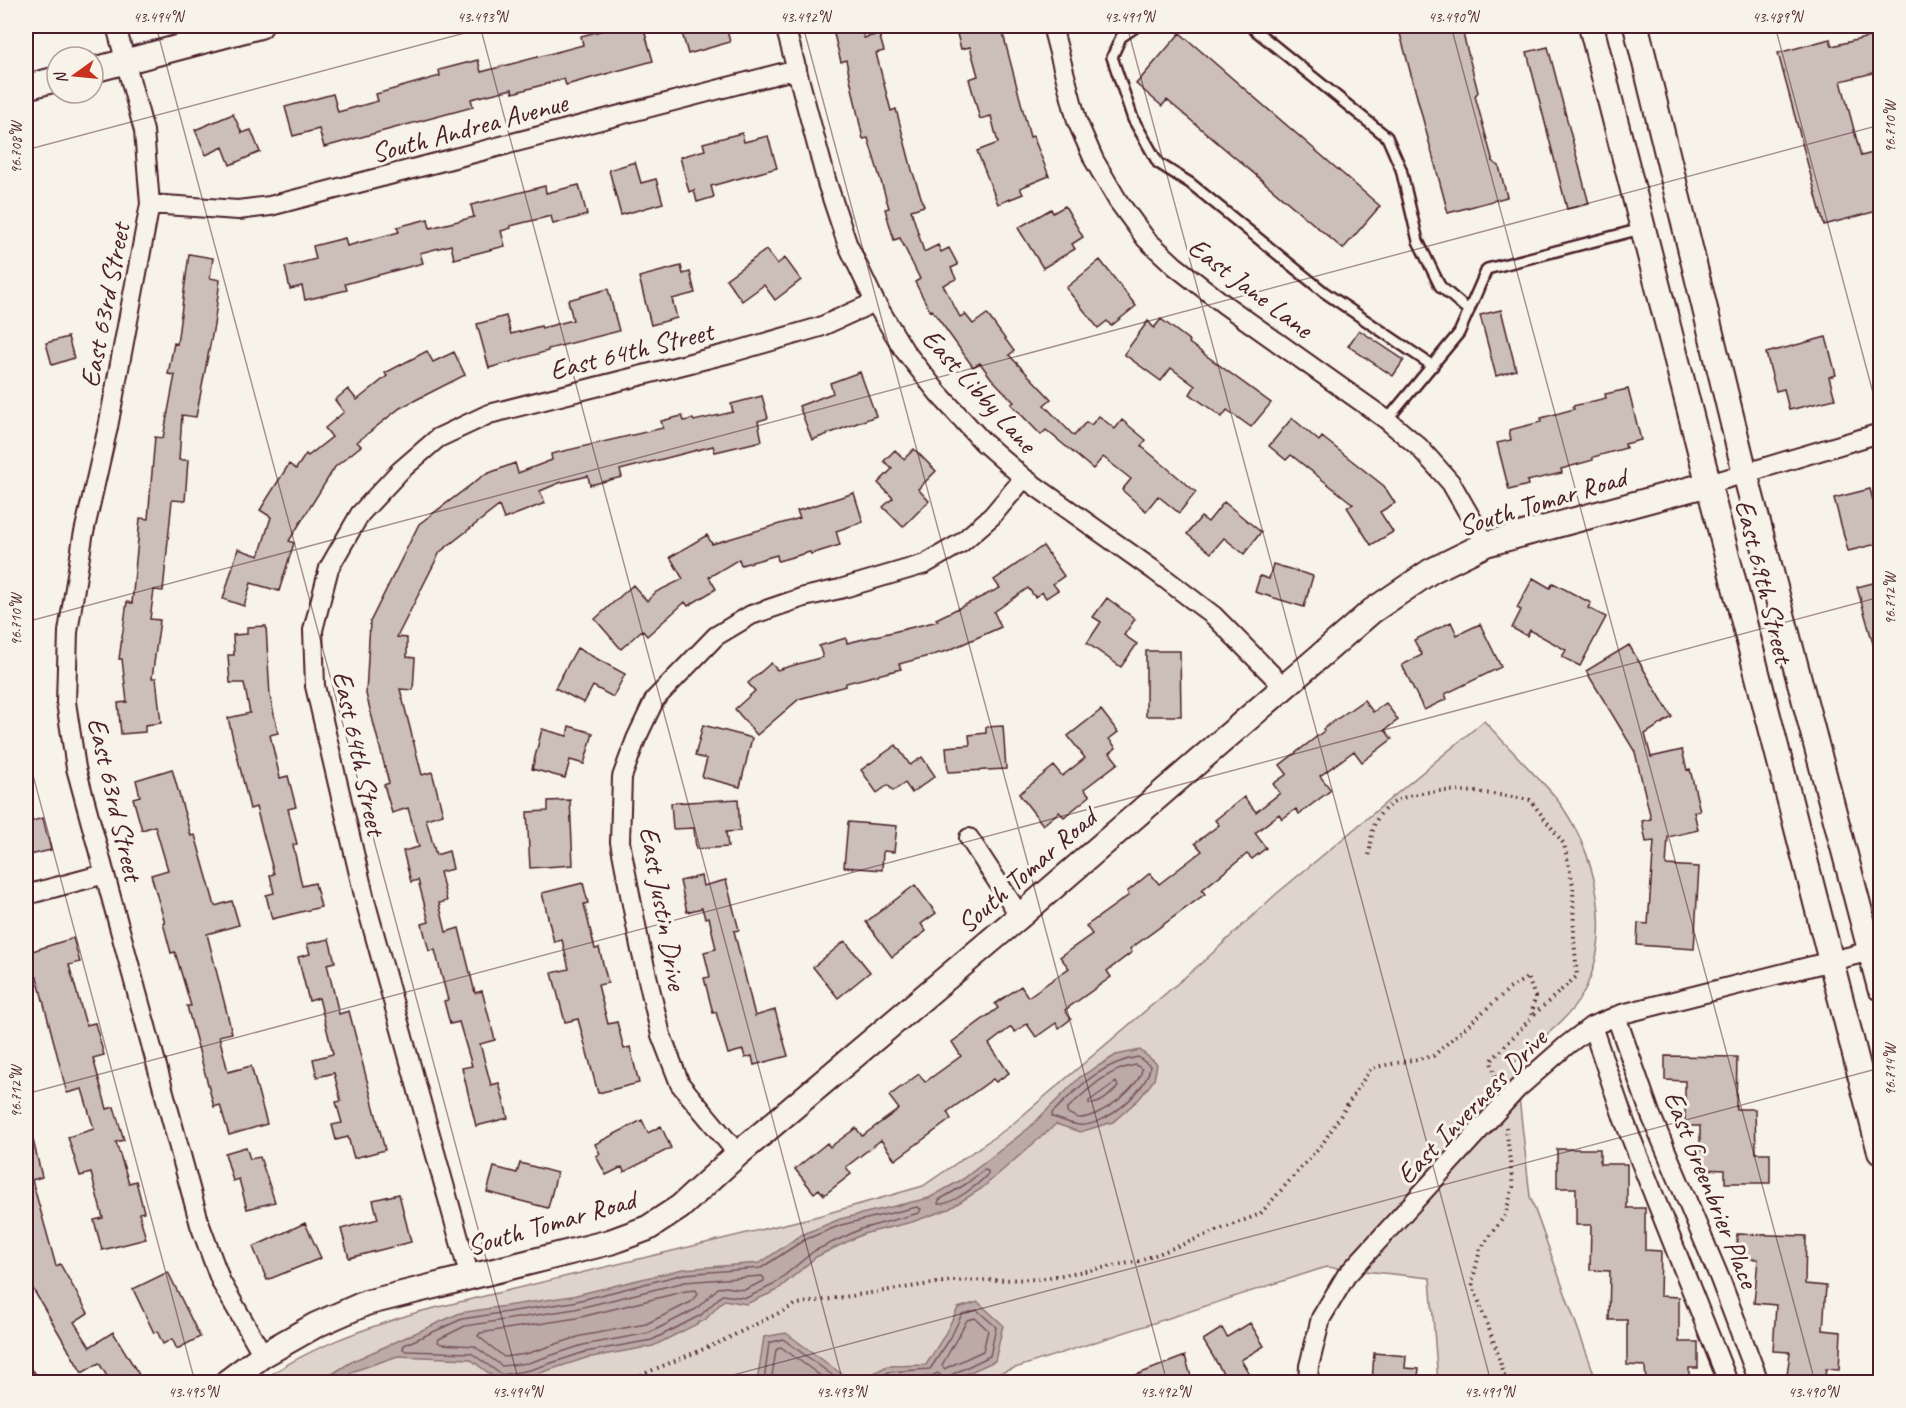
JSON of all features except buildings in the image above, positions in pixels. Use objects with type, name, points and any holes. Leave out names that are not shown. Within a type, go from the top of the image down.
[{"type":"main road","points":[[105,67],[260,26]]},
{"type":"main road","name":"East 69th Street","points":[[1591,26],[1881,1152]]},
{"type":"main road","name":"East 69th Street","points":[[1636,26],[1745,473],[1881,988]]},
{"type":"main road","points":[[26,87],[45,82]]},
{"type":"main road","name":"South Tomar Road","points":[[227,1383],[263,1355],[316,1325],[366,1303],[610,1242],[648,1228],[680,1207],[738,1154],[1020,916],[1372,610],[1431,571],[1486,544],[1709,484]]},
{"type":"street","name":"East 63rd Street","points":[[116,26],[144,131],[150,177],[150,204],[108,427],[82,537],[68,632],[66,702],[76,768],[200,1225],[221,1282],[263,1355]]},
{"type":"street","name":"East Libby Lane","points":[[785,26],[827,183],[847,243],[875,302],[904,350],[938,393],[983,442],[1024,478],[1214,616],[1283,686]]},
{"type":"street","name":"East Jane Lane","points":[[1052,26],[1077,121],[1094,160],[1118,201],[1146,240],[1225,305],[1387,420],[1419,447],[1451,483],[1486,544]]},
{"type":"street","name":"South Andrea Avenue","points":[[150,204],[238,210],[270,206],[797,69]]},
{"type":"street","name":"East 64th Street","points":[[470,1278],[366,904],[315,686],[313,630],[329,568],[360,514],[399,471],[438,438],[489,414],[808,331],[875,302]]},
{"type":"street","name":"South Tomar Road","points":[[1709,484],[1881,433]]},
{"type":"street","name":"East Justin Drive","points":[[738,1154],[680,1084],[661,1035],[640,946],[620,842],[622,777],[636,739],[655,699],[716,636],[751,615],[804,597],[925,564],[961,543],[992,516],[1024,478]]},
{"type":"street","points":[[969,838],[1020,916]]},
{"type":"street","points":[[26,895],[105,874]]},
{"type":"street","name":"East Inverness Drive","points":[[1308,1383],[1309,1366],[1321,1318],[1346,1276],[1517,1089],[1567,1045],[1592,1026],[1616,1017],[1686,996],[1870,951]]},
{"type":"street","name":"East Greenbrier Place","points":[[1616,1017],[1650,1113],[1720,1279],[1759,1383]]},
{"type":"street","name":"East Greenbrier Place","points":[[1592,1026],[1624,1120],[1728,1383]]},
{"type":"street","points":[[26,1378],[30,1383]]},
{"type":"lane","points":[[1137,26],[1121,37],[1112,57],[1133,119],[1158,164],[1190,183],[1324,292],[1433,366]]},
{"type":"lane","points":[[1250,26],[1387,137],[1401,169],[1418,241],[1440,286],[1469,311]]},
{"type":"lane","points":[[1387,420],[1459,333],[1487,269],[1643,229]]},
{"type":"path","points":[[1369,855],[1376,823],[1392,803],[1432,791],[1482,791],[1530,800],[1564,844],[1573,885],[1577,976],[1531,1018],[1491,1061],[1507,1131],[1513,1186],[1505,1215],[1480,1250],[1472,1283],[1506,1383]]},
{"type":"path","points":[[624,1383],[718,1343],[797,1304],[950,1281],[1040,1279],[1140,1261],[1260,1214],[1323,1143],[1371,1068],[1433,1056],[1509,989],[1528,977],[1535,997],[1531,1018]]},
{"type":"shaded area","points":[[1484,721],[1550,791],[1570,819],[1591,868],[1597,894],[1598,946],[1592,971],[1582,995],[1560,1023],[1515,1062],[1530,1196],[1597,1382],[1438,1382],[1430,1278],[1326,1267],[972,1382],[260,1382],[316,1349],[418,1312],[818,1216],[923,1186],[1009,1127],[1205,960],[1275,895]]},
{"type":"water","points":[[1140,1050],[1157,1064],[1154,1080],[1139,1099],[1113,1122],[1080,1132],[1056,1124],[981,1189],[949,1209],[912,1222],[863,1234],[816,1257],[776,1291],[746,1304],[724,1300],[705,1320],[653,1346],[586,1358],[531,1376],[499,1381],[470,1359],[398,1356],[354,1371],[341,1382],[319,1382],[353,1361],[460,1313],[572,1296],[683,1269],[760,1263],[801,1235],[840,1219],[929,1198],[963,1179],[1029,1128],[1080,1077],[1116,1055]]},
{"type":"water","points":[[978,1302],[1003,1325],[995,1361],[952,1382],[757,1382],[764,1337],[786,1333],[843,1375],[863,1379],[887,1366],[926,1365],[958,1308]]}]
